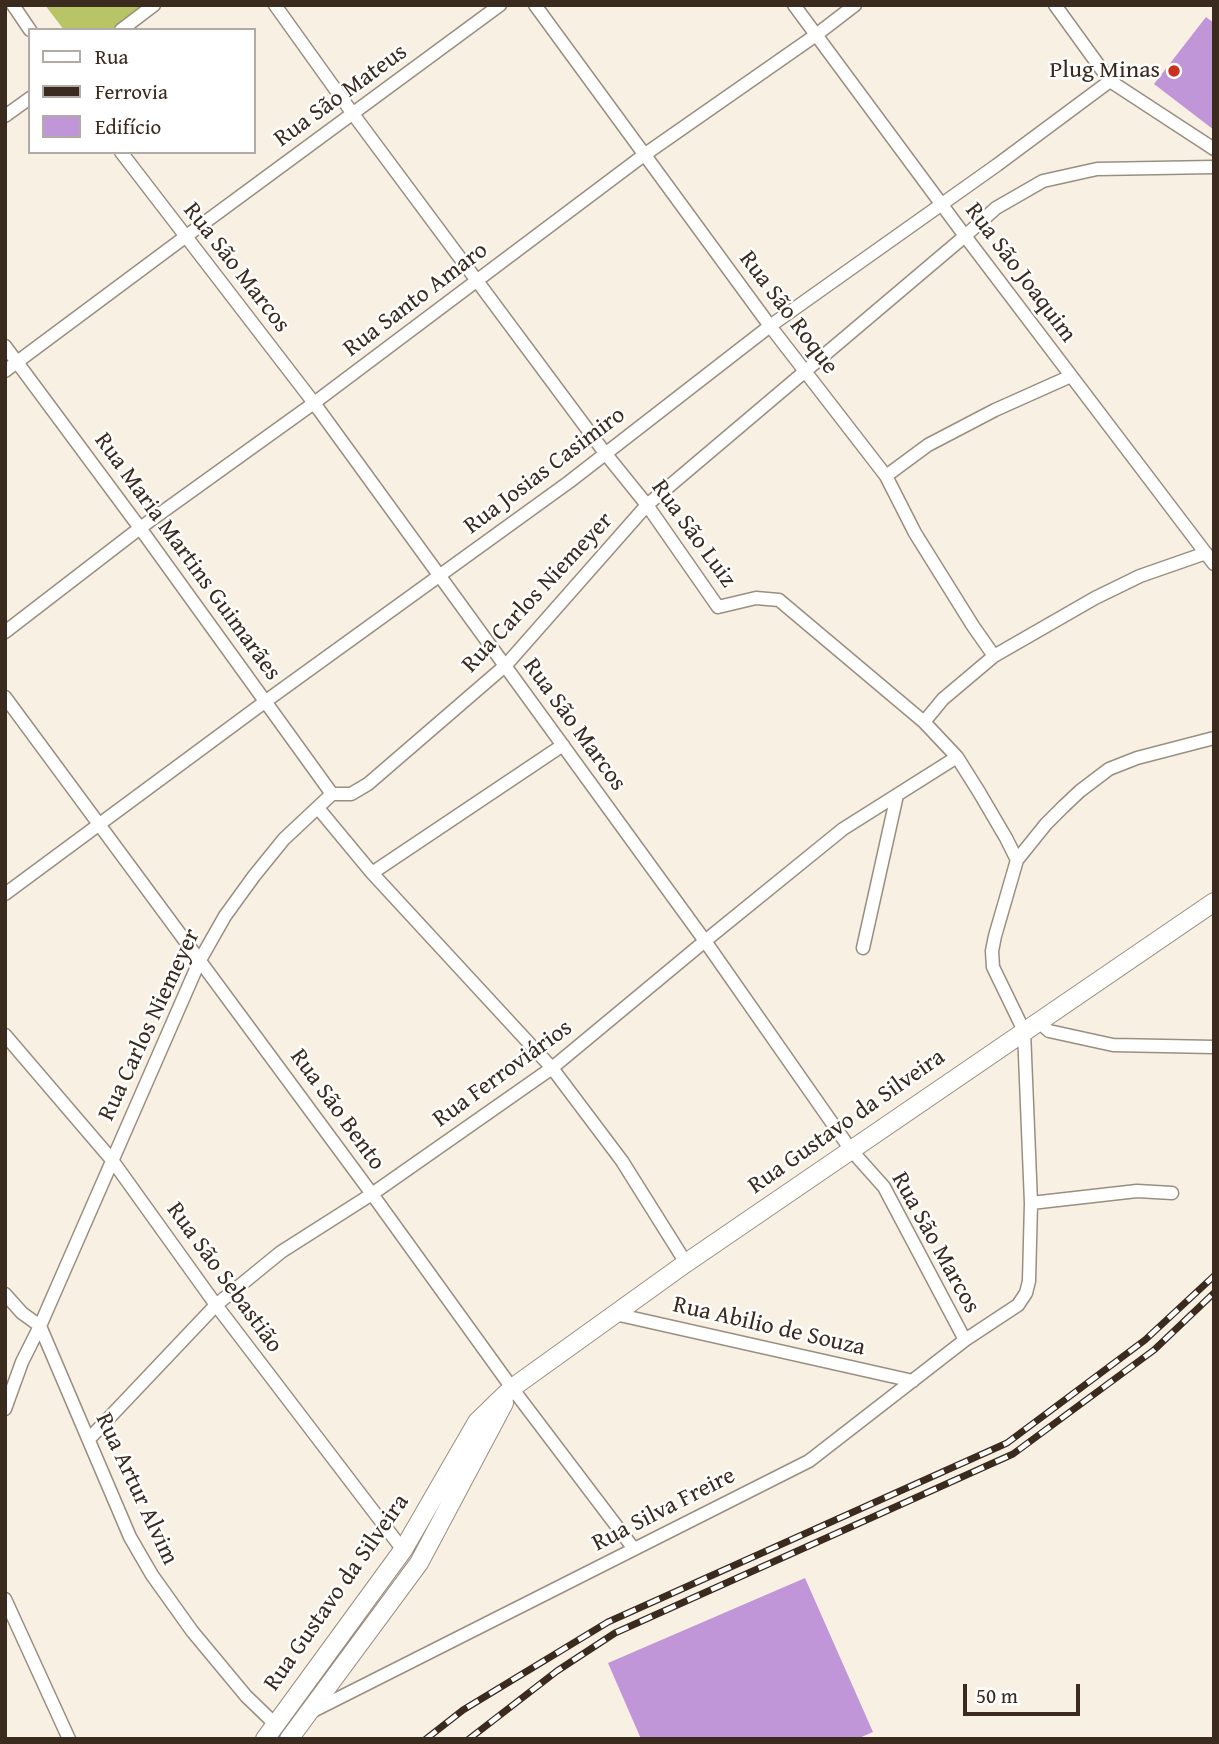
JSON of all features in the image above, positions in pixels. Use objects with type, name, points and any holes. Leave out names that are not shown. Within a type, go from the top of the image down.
[{"type":"main road","name":"Rua Gustavo da Silveira","points":[[270,1731],[403,1550],[477,1422],[512,1388],[686,1263],[1214,902]]},
{"type":"main road","name":"Rua Gustavo da Silveira","points":[[289,1739],[419,1563],[512,1388]]},
{"type":"street","points":[[13,5],[29,28]]},
{"type":"street","points":[[124,28],[154,5]]},
{"type":"street","name":"Rua São Luiz","points":[[275,5],[477,281],[647,505],[718,607],[756,598],[779,600],[924,722],[957,757],[1017,860]]},
{"type":"street","name":"Rua São Mateus","points":[[5,371],[500,5]]},
{"type":"street","name":"Rua São Roque","points":[[535,5],[771,326],[886,476],[915,533],[994,656]]},
{"type":"street","name":"Rua São Joaquim","points":[[794,5],[1214,565]]},
{"type":"street","name":"Rua Santo Amaro","points":[[5,632],[140,528],[314,403],[644,155],[855,5]]},
{"type":"street","points":[[1055,5],[1110,81],[1214,149]]},
{"type":"street","name":"Rua Josias Casimiro","points":[[5,894],[438,575],[569,482],[771,326],[1110,81]]},
{"type":"street","points":[[5,116],[28,99]]},
{"type":"street","name":"Rua São Marcos","points":[[123,154],[314,403],[705,941],[851,1150],[884,1187],[965,1339]]},
{"type":"street","name":"Rua Carlos Niemeyer","points":[[5,1409],[22,1362],[200,960],[225,916],[284,839],[332,794],[351,794],[368,784],[506,665],[647,505],[996,208],[1043,181],[1097,169],[1214,167]]},
{"type":"street","name":"Rua Maria Martins Guimarães","points":[[5,345],[332,794]]},
{"type":"street","points":[[886,476],[928,445],[995,410],[1070,376]]},
{"type":"street","points":[[924,722],[943,699],[994,656],[1095,598],[1140,576],[1206,553]]},
{"type":"street","name":"Rua São Bento","points":[[5,696],[512,1388],[634,1549]]},
{"type":"street","points":[[1172,1193],[1137,1191],[1031,1203],[1031,1026],[999,983],[992,959],[995,936],[1017,860],[1063,807],[1109,769],[1138,758],[1214,738]]},
{"type":"street","points":[[372,873],[563,745]]},
{"type":"street","name":"Rua Ferroviários","points":[[89,1439],[216,1305],[281,1252],[372,1194],[552,1068],[843,829],[957,757]]},
{"type":"street","points":[[863,948],[897,795]]},
{"type":"street","points":[[318,808],[372,873],[552,1068],[622,1161],[686,1263]]},
{"type":"street","points":[[1031,1026],[1113,1045],[1214,1047]]},
{"type":"street","name":"Rua São Sebastião","points":[[5,1035],[112,1160],[216,1305],[403,1550]]},
{"type":"street","name":"Rua Silva Freire","points":[[306,1714],[809,1461],[965,1339],[1017,1306],[1026,1293],[1029,1281],[1031,1203]]},
{"type":"street","name":"Rua Artur Alvim","points":[[5,1294],[22,1313],[40,1326],[130,1537],[152,1575],[192,1632],[246,1696],[270,1731]]},
{"type":"street","name":"Rua Abilio de Souza","points":[[615,1314],[913,1381]]},
{"type":"street","points":[[5,1599],[69,1739]]},
{"type":"green space","points":[[45,5],[145,5],[115,28],[62,28]]},
{"type":"building","points":[[1206,17],[1214,23],[1214,130],[1154,84]]},
{"type":"building","points":[[805,1578],[873,1732],[857,1739],[641,1739],[608,1663]]},
{"type":"railway","points":[[426,1739],[463,1710],[608,1622],[1007,1443],[1145,1340],[1214,1276]]},
{"type":"railway","points":[[469,1739],[557,1671],[615,1633],[1013,1454],[1154,1350],[1214,1293]]},
{"type":"place","name":"Plug Minas","points":[[1174,71]]}]
